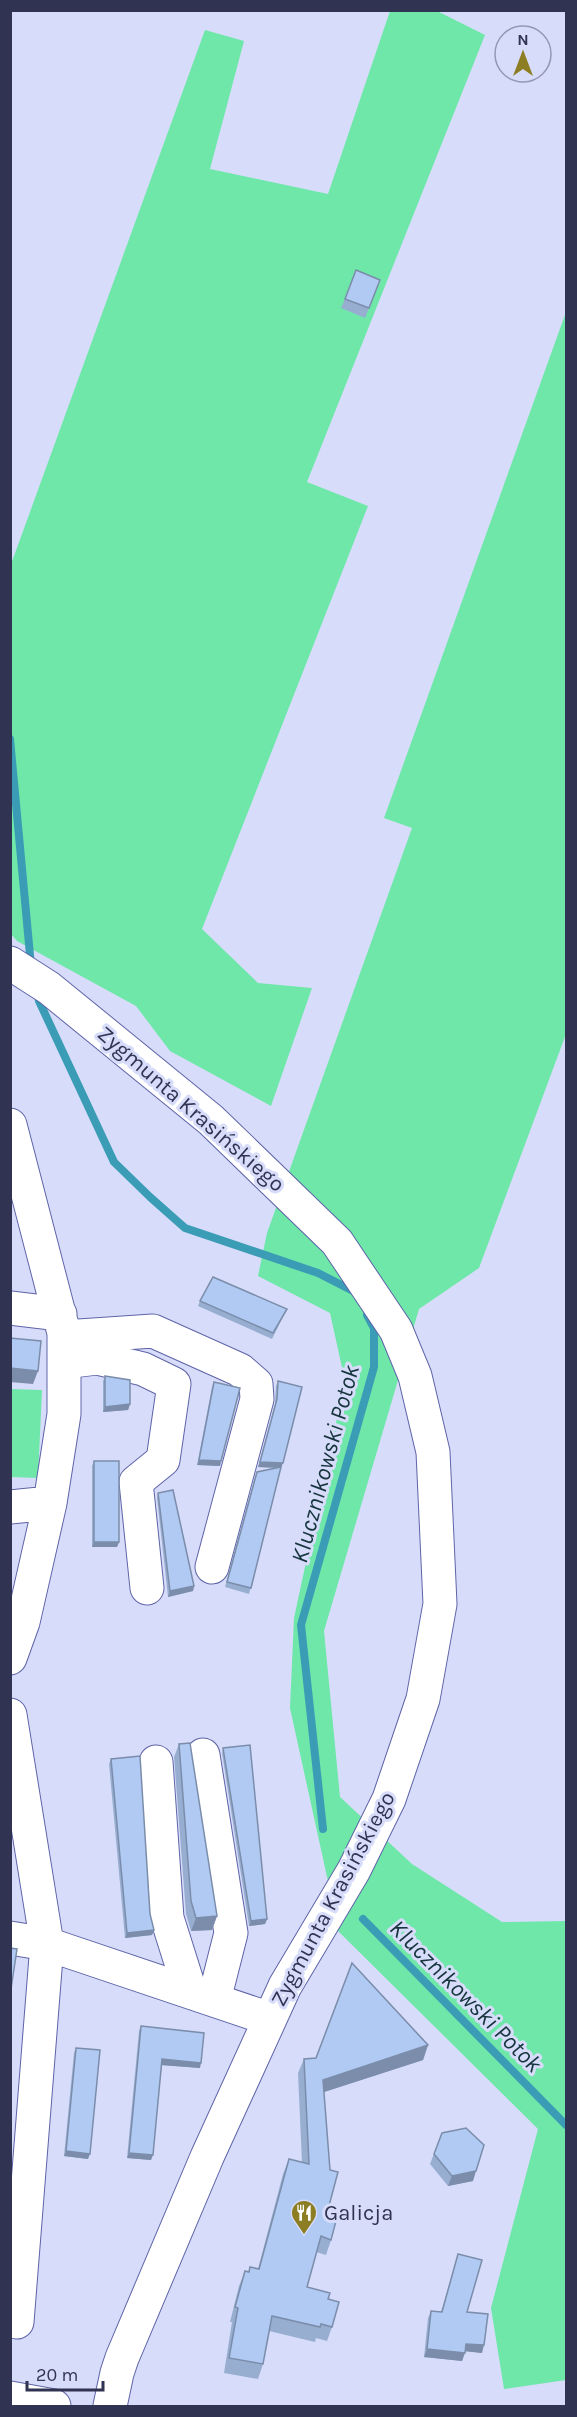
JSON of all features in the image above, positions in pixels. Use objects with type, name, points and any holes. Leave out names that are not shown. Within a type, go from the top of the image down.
[{"type":"street","name":"Zygmunta Krasińskiego","points":[[10,963],[49,988],[211,1120],[337,1242],[396,1330],[415,1376],[433,1452],[440,1604],[423,1699],[389,1799],[354,1870],[285,1986],[207,2157],[122,2358],[110,2406]]},
{"type":"street","points":[[10,1658],[23,1622],[50,1503],[64,1414],[63,1338],[11,1126]]},
{"type":"street","points":[[10,1308],[97,1358],[144,1369],[174,1384],[163,1460],[136,1482],[147,1588]]},
{"type":"street","points":[[63,1338],[153,1331],[240,1370],[256,1384],[257,1399],[212,1567]]},
{"type":"street","points":[[10,1507],[50,1503]]},
{"type":"street","points":[[10,1715],[47,1944],[21,2152],[17,2322]]},
{"type":"street","points":[[202,1995],[231,1933],[203,1755]]},
{"type":"street","points":[[156,1762],[167,1918],[202,1995]]},
{"type":"street","points":[[10,1938],[47,1944],[270,2019]]},
{"type":"street","points":[[10,2398],[54,2406]]},
{"type":"green space","points":[[390,11],[437,11],[485,35],[307,482],[368,506],[202,929],[258,983],[312,988],[271,1106],[170,1051],[136,1006],[17,941],[11,934],[10,567],[205,30],[244,41],[210,169],[328,194]]},
{"type":"green space","points":[[566,312],[566,1034],[479,1268],[419,1309],[324,1631],[340,1797],[412,1864],[502,1922],[566,1921],[566,2380],[504,2389],[491,2308],[538,2129],[336,1929],[331,1895],[290,1708],[294,1618],[345,1381],[330,1313],[258,1276],[267,1233],[412,828],[384,818]]},
{"type":"green space","points":[[11,1389],[42,1390],[38,1478],[11,1477]]},
{"type":"building","points":[[356,270],[380,280],[369,308],[345,299]]},
{"type":"building","points":[[213,1277],[287,1309],[273,1333],[200,1301]]},
{"type":"building","points":[[10,1338],[41,1341],[38,1371],[10,1368]]},
{"type":"building","points":[[105,1376],[130,1380],[130,1404],[105,1407]]},
{"type":"building","points":[[278,1381],[302,1387],[283,1463],[260,1462],[277,1399]]},
{"type":"building","points":[[214,1382],[240,1388],[221,1461],[199,1460]]},
{"type":"building","points":[[94,1461],[119,1461],[119,1542],[94,1542]]},
{"type":"building","points":[[281,1467],[251,1588],[227,1582],[257,1472]]},
{"type":"building","points":[[173,1490],[194,1586],[170,1591],[158,1493]]},
{"type":"building","points":[[190,1743],[217,1916],[196,1918],[191,1901],[179,1744]]},
{"type":"building","points":[[250,1745],[267,1919],[251,1921],[223,1748]]},
{"type":"building","points":[[140,1756],[150,1914],[154,1930],[127,1933],[111,1759]]},
{"type":"building","points":[[10,1948],[17,1949],[11,1989],[10,1989]]},
{"type":"building","points":[[352,1963],[428,2045],[323,2080],[330,2170],[338,2172],[326,2217],[336,2221],[331,2240],[321,2236],[307,2287],[330,2293],[328,2299],[339,2302],[332,2327],[321,2324],[320,2327],[272,2316],[263,2364],[229,2358],[238,2308],[235,2307],[245,2271],[249,2272],[250,2267],[259,2269],[289,2159],[309,2164],[304,2059],[316,2058]]},
{"type":"building","points":[[141,2026],[204,2033],[201,2063],[162,2059],[153,2155],[129,2153]]},
{"type":"building","points":[[76,2048],[100,2050],[90,2154],[66,2151]]},
{"type":"building","points":[[466,2128],[484,2145],[476,2171],[452,2176],[434,2154],[442,2133]]},
{"type":"building","points":[[458,2254],[482,2260],[467,2312],[488,2314],[484,2345],[466,2344],[465,2353],[427,2349],[431,2311],[442,2312]]},
{"type":"waterway","name":"Klucznikowski Potok","points":[[10,739],[31,966]]},
{"type":"waterway","name":"Klucznikowski Potok","points":[[37,992],[39,1001],[114,1162],[150,1197],[185,1228],[318,1273],[357,1293]]},
{"type":"waterway","name":"Klucznikowski Potok","points":[[323,1829],[301,1625],[374,1367],[374,1328],[367,1315]]},
{"type":"waterway","name":"Klucznikowski Potok","points":[[363,1919],[566,2125]]},
{"type":"place","name":"Galicja","points":[[304,2236]]}]
